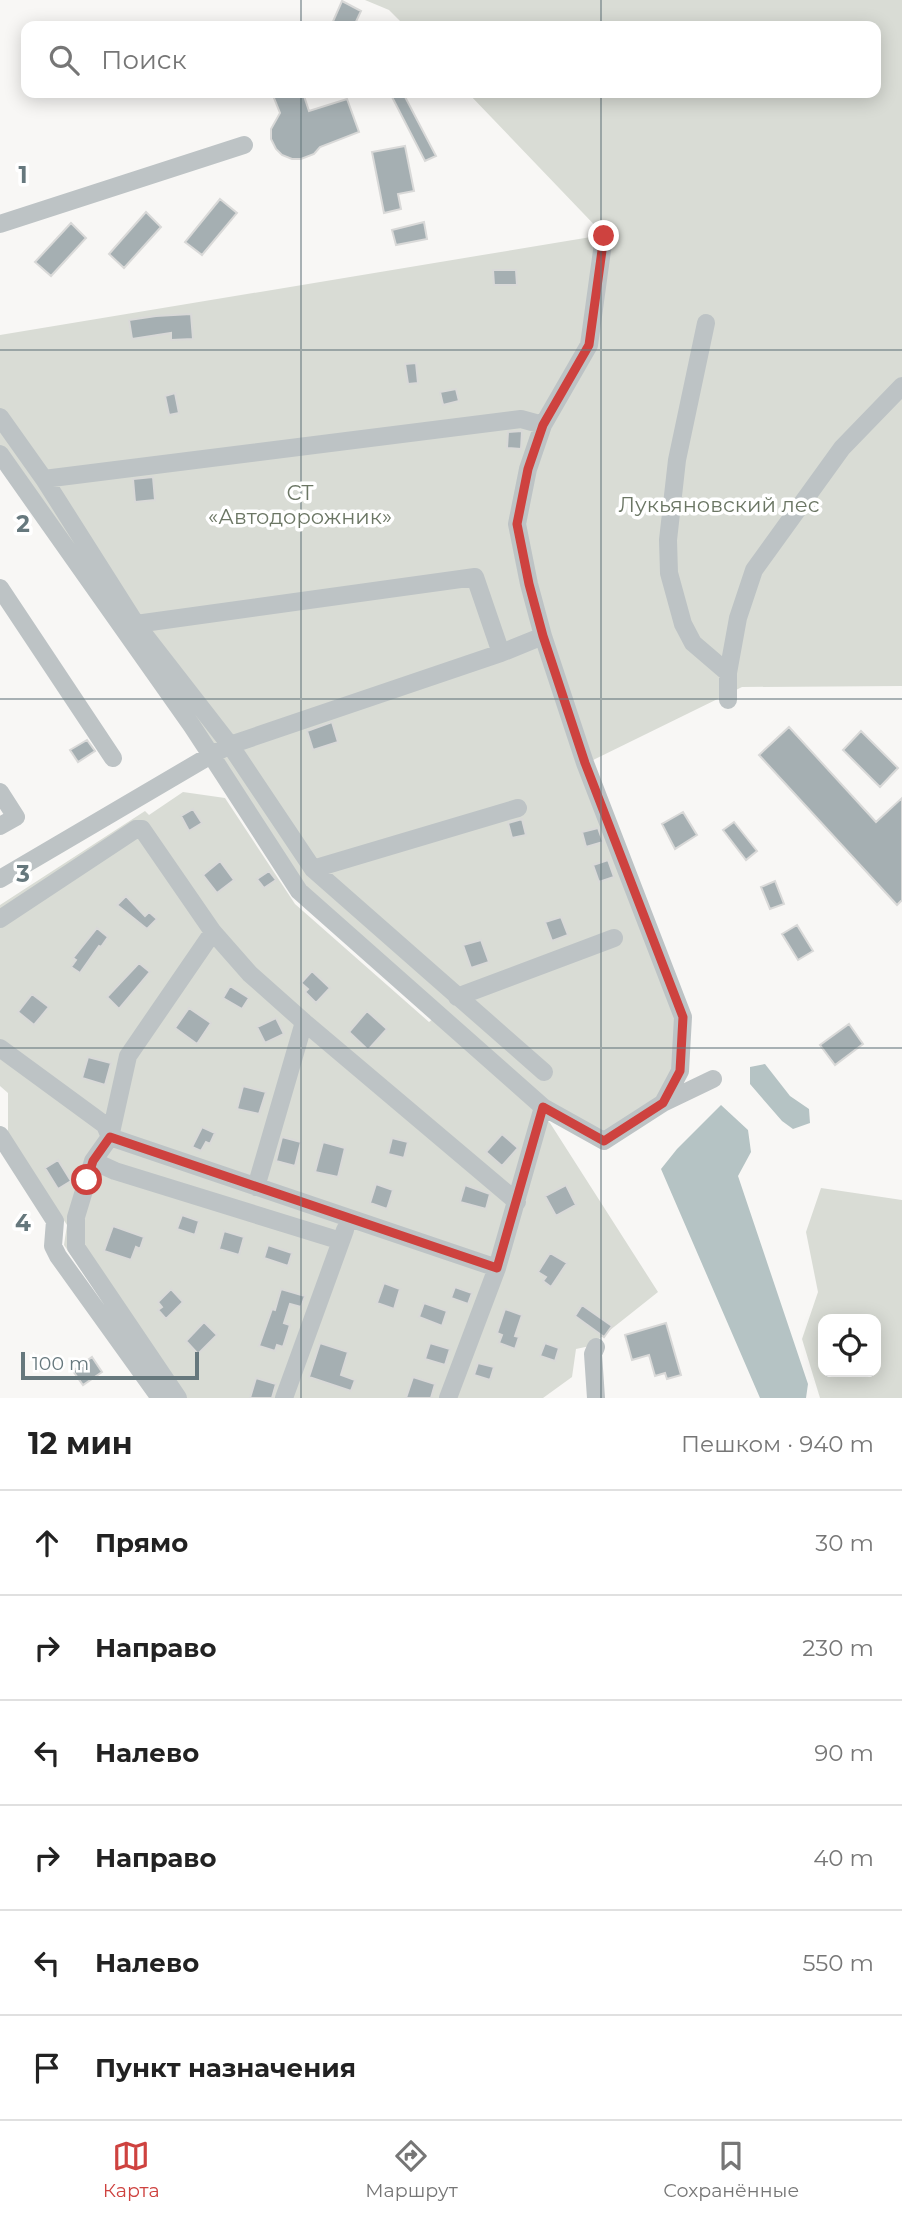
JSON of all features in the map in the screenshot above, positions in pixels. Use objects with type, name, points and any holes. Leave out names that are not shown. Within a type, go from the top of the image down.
[{"type":"street","points":[[0,224],[244,145]]},
{"type":"street","points":[[604,236],[589,345],[543,425],[528,469],[517,524],[543,636],[585,763],[683,1017],[680,1071],[663,1103]]},
{"type":"street","points":[[706,324],[677,460],[668,540],[669,573],[683,624],[693,643],[728,673]]},
{"type":"street","points":[[728,700],[728,673],[738,618],[754,570],[842,447],[902,386]]},
{"type":"street","points":[[0,417],[44,479],[136,624],[230,745],[313,869],[544,1072]]},
{"type":"street","points":[[44,479],[521,419],[543,425]]},
{"type":"street","points":[[0,454],[192,726],[299,891],[543,1107],[604,1141],[663,1103],[713,1079]]},
{"type":"street","points":[[136,624],[475,578],[501,653]]},
{"type":"street","points":[[0,588],[113,758]]},
{"type":"street","points":[[0,879],[230,745],[501,653],[543,636]]},
{"type":"street","points":[[0,792],[16,817],[0,826]]},
{"type":"street","points":[[313,869],[518,808]]},
{"type":"street","points":[[0,919],[136,829],[142,829],[213,932],[250,974],[517,1202]]},
{"type":"street","points":[[178,1398],[76,1247],[76,1217],[93,1161],[110,1137],[128,1056],[213,932]]},
{"type":"street","points":[[457,997],[614,938]]},
{"type":"street","points":[[256,1187],[304,1022]]},
{"type":"street","points":[[0,1048],[105,1125],[110,1137],[497,1268]]},
{"type":"street","points":[[448,1398],[497,1268],[543,1107]]},
{"type":"street","points":[[0,1135],[55,1221],[53,1246],[58,1256],[160,1398]]},
{"type":"street","points":[[93,1161],[127,1175],[341,1241]]},
{"type":"street","points":[[284,1398],[349,1218]]},
{"type":"street","points":[[596,1347],[593,1354],[596,1398]]},
{"type":"green space","name":"Лукьяновский лес","points":[[365,0],[902,0],[902,686],[742,687],[587,763],[519,524],[530,469],[593,346],[605,236],[473,98],[881,98],[881,21],[400,21],[389,10]]},
{"type":"green space","name":"СТ «Автодорожник»","points":[[603,235],[584,344],[540,424],[515,524],[528,585],[683,1017],[680,1071],[663,1103],[604,1141],[550,1111],[299,891],[0,454],[0,335]]},
{"type":"green space","points":[[183,792],[225,798],[295,904],[429,1022],[433,1019],[550,1123],[658,1292],[590,1346],[576,1349],[572,1377],[543,1398],[169,1398],[64,1245],[67,1225],[8,1134],[8,1093],[0,1086],[0,905],[145,811],[149,815]]},
{"type":"green space","points":[[821,1188],[902,1200],[902,1398],[820,1398],[802,1339],[818,1292],[806,1232]]},
{"type":"shaded area","points":[[765,1064],[790,1096],[809,1109],[810,1123],[793,1129],[782,1121],[750,1084],[750,1067]]},
{"type":"shaded area","points":[[721,1105],[748,1130],[751,1152],[738,1176],[808,1384],[806,1398],[760,1398],[661,1169]]},
{"type":"building","points":[[342,1],[361,11],[356,21],[333,21]]},
{"type":"building","points":[[274,98],[305,98],[309,111],[347,99],[359,132],[320,147],[314,154],[292,159],[282,155],[271,139],[271,129],[280,113]]},
{"type":"building","points":[[393,98],[406,98],[436,156],[425,161]]},
{"type":"building","points":[[405,146],[414,191],[398,194],[401,209],[384,213],[372,152]]},
{"type":"building","points":[[220,199],[237,213],[202,255],[185,242]]},
{"type":"building","points":[[146,212],[161,227],[124,268],[109,254]]},
{"type":"building","points":[[424,222],[427,239],[396,245],[392,230]]},
{"type":"building","points":[[71,223],[86,238],[51,276],[35,262]]},
{"type":"building","points":[[493,270],[516,270],[517,285],[494,285]]},
{"type":"building","points":[[191,314],[193,339],[171,340],[171,333],[132,339],[129,320]]},
{"type":"building","points":[[416,363],[418,383],[408,384],[405,364]]},
{"type":"building","points":[[456,389],[459,401],[443,405],[440,392]]},
{"type":"building","points":[[175,393],[179,413],[169,415],[165,396]]},
{"type":"building","points":[[522,431],[521,449],[507,448],[508,432]]},
{"type":"building","points":[[153,477],[155,500],[135,502],[133,479]]},
{"type":"building","points":[[332,722],[338,742],[313,750],[307,731]]},
{"type":"building","points":[[789,727],[876,822],[902,798],[902,900],[897,905],[759,755]]},
{"type":"building","points":[[861,731],[898,768],[880,787],[843,750]]},
{"type":"building","points":[[87,740],[95,751],[78,762],[70,750]]},
{"type":"building","points":[[193,809],[202,823],[189,831],[181,816]]},
{"type":"building","points":[[683,812],[697,835],[675,849],[662,824]]},
{"type":"building","points":[[522,819],[526,835],[512,838],[508,823]]},
{"type":"building","points":[[734,822],[757,851],[746,860],[723,830]]},
{"type":"building","points":[[598,828],[603,842],[586,847],[582,832]]},
{"type":"building","points":[[608,860],[614,877],[599,882],[593,865]]},
{"type":"building","points":[[220,861],[234,880],[217,893],[203,875]]},
{"type":"building","points":[[269,871],[276,880],[264,888],[257,879]]},
{"type":"building","points":[[775,881],[784,904],[770,909],[761,887]]},
{"type":"building","points":[[126,896],[145,916],[149,912],[157,919],[147,929],[117,905]]},
{"type":"building","points":[[561,917],[568,935],[552,941],[545,922]]},
{"type":"building","points":[[797,925],[813,951],[798,960],[782,934]]},
{"type":"building","points":[[97,928],[108,937],[80,973],[71,967],[76,960],[73,958]]},
{"type":"building","points":[[481,940],[489,962],[471,968],[463,945]]},
{"type":"building","points":[[139,963],[150,972],[119,1009],[107,997]]},
{"type":"building","points":[[312,971],[330,988],[316,1003],[305,992],[308,989],[301,983]]},
{"type":"building","points":[[230,986],[249,998],[242,1009],[223,998]]},
{"type":"building","points":[[32,994],[49,1007],[34,1025],[18,1012]]},
{"type":"building","points":[[189,1008],[211,1023],[197,1044],[175,1028]]},
{"type":"building","points":[[367,1011],[387,1029],[368,1050],[349,1032]]},
{"type":"building","points":[[276,1018],[284,1034],[265,1043],[257,1027]]},
{"type":"building","points":[[849,1024],[863,1044],[835,1065],[820,1045]]},
{"type":"building","points":[[88,1057],[111,1063],[105,1085],[82,1078]]},
{"type":"building","points":[[243,1086],[266,1092],[259,1114],[237,1109]]},
{"type":"building","points":[[202,1127],[215,1133],[210,1144],[206,1142],[201,1151],[192,1147]]},
{"type":"building","points":[[502,1134],[518,1148],[502,1166],[486,1152]]},
{"type":"building","points":[[282,1137],[301,1142],[295,1166],[276,1161]]},
{"type":"building","points":[[392,1138],[408,1142],[404,1158],[388,1154]]},
{"type":"building","points":[[323,1142],[345,1148],[338,1177],[315,1172]]},
{"type":"building","points":[[58,1160],[71,1181],[58,1189],[45,1168]]},
{"type":"building","points":[[376,1184],[393,1190],[387,1209],[370,1203]]},
{"type":"building","points":[[465,1185],[490,1194],[486,1209],[460,1202]]},
{"type":"building","points":[[566,1185],[576,1205],[556,1216],[545,1196]]},
{"type":"building","points":[[182,1215],[199,1221],[195,1235],[177,1229]]},
{"type":"building","points":[[113,1226],[144,1237],[140,1249],[136,1247],[131,1260],[104,1251]]},
{"type":"building","points":[[224,1231],[244,1237],[239,1255],[219,1249]]},
{"type":"building","points":[[268,1245],[292,1253],[288,1266],[264,1258]]},
{"type":"building","points":[[550,1253],[567,1263],[551,1287],[543,1281],[546,1277],[538,1272]]},
{"type":"building","points":[[384,1283],[400,1289],[394,1309],[377,1303]]},
{"type":"building","points":[[455,1287],[472,1293],[468,1304],[451,1298]]},
{"type":"building","points":[[171,1289],[183,1302],[166,1319],[158,1310],[162,1307],[158,1302]]},
{"type":"building","points":[[281,1289],[305,1296],[301,1307],[290,1304],[284,1323],[290,1325],[283,1347],[277,1345],[275,1351],[259,1346]]},
{"type":"building","points":[[424,1303],[447,1311],[442,1326],[419,1317]]},
{"type":"building","points":[[582,1305],[612,1326],[604,1337],[575,1316]]},
{"type":"building","points":[[505,1309],[522,1315],[515,1336],[519,1337],[515,1349],[499,1343],[502,1335],[497,1333]]},
{"type":"building","points":[[204,1322],[217,1335],[198,1354],[186,1341]]},
{"type":"building","points":[[666,1323],[681,1375],[667,1379],[665,1373],[655,1376],[649,1355],[632,1360],[625,1335]]},
{"type":"building","points":[[320,1343],[348,1352],[341,1375],[355,1380],[351,1391],[309,1377]]},
{"type":"building","points":[[430,1343],[450,1349],[445,1365],[425,1359]]},
{"type":"building","points":[[545,1343],[559,1348],[555,1361],[540,1356]]},
{"type":"building","points":[[92,1357],[102,1372],[83,1385],[73,1371]]},
{"type":"building","points":[[478,1363],[494,1367],[490,1380],[474,1375]]},
{"type":"building","points":[[413,1377],[435,1384],[431,1398],[406,1398]]},
{"type":"building","points":[[256,1378],[276,1384],[272,1398],[250,1398]]},
{"type":"route","points":[[87,1180],[93,1161],[110,1137],[497,1268],[543,1107],[604,1141],[663,1103],[680,1071],[683,1017],[585,763],[543,636],[517,524],[528,469],[543,425],[589,345],[604,236]]}]
